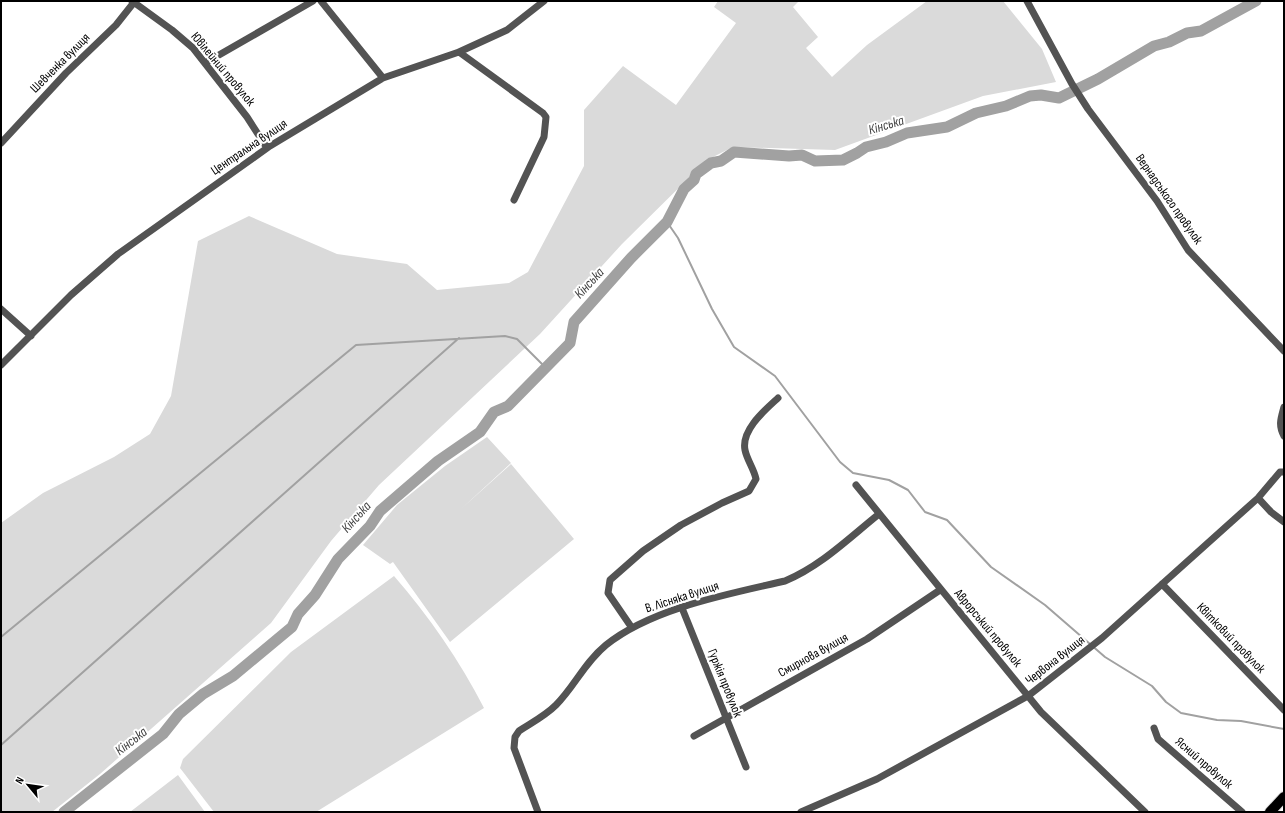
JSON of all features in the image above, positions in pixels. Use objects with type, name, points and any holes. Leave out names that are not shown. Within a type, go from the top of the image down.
[{"type":"main road","points":[[1270,812],[1284,797]]},
{"type":"street","points":[[205,63],[314,1]]},
{"type":"street","points":[[321,1],[383,78]]},
{"type":"street","name":"Центральна вулиця","points":[[1,365],[71,295],[118,254],[267,148],[383,78],[459,52],[507,30],[544,1]]},
{"type":"street","name":"Вернадського провулок","points":[[1027,1],[1072,84],[1088,109],[1157,201],[1188,250],[1284,351]]},
{"type":"street","name":"Ювілейний провулок","points":[[134,2],[172,30],[193,48],[247,117],[267,148]]},
{"type":"street","name":"Шевченка вулиця","points":[[1,143],[66,73],[116,25],[134,2]]},
{"type":"street","points":[[459,52],[543,113],[546,117],[544,137],[514,200]]},
{"type":"street","points":[[1,309],[31,336]]},
{"type":"street","points":[[632,628],[608,593],[610,580],[644,552],[682,525],[722,503],[749,491],[756,479],[745,449],[746,440],[754,420],[778,398]]},
{"type":"street","points":[[1284,407],[1280,426],[1284,436]]},
{"type":"street","name":"Червона вулиця","points":[[801,812],[877,779],[1028,696],[1102,638],[1258,498],[1283,471]]},
{"type":"street","name":"Аврорський провулок","points":[[856,485],[940,590],[1041,712],[1145,812]]},
{"type":"street","points":[[1258,498],[1271,512],[1284,522]]},
{"type":"street","name":"В. Лісняка вулиця","points":[[538,812],[514,748],[515,737],[519,731],[556,705],[594,655],[632,628],[682,608],[786,581],[798,576],[821,562],[879,514]]},
{"type":"street","name":"Квітковий провулок","points":[[1162,584],[1284,710]]},
{"type":"street","name":"Смирнова вулиця","points":[[694,736],[867,639],[940,590]]},
{"type":"street","name":"Гуржія провулок","points":[[682,608],[746,767]]},
{"type":"street","name":"Ясний провулок","points":[[1154,728],[1158,739],[1242,812]]},
{"type":"shaded area","points":[[718,1],[799,1],[793,7],[818,37],[806,48],[832,77],[867,45],[927,1],[1003,1],[1042,49],[1056,82],[983,96],[835,150],[733,147],[707,160],[622,244],[540,334],[379,485],[331,541],[271,623],[100,774],[52,812],[1,812],[1,523],[43,493],[114,457],[150,434],[171,396],[198,241],[249,216],[337,254],[407,264],[437,290],[509,283],[528,272],[584,166],[584,110],[623,66],[676,105],[736,23],[714,7]]},
{"type":"shaded area","points":[[487,437],[511,463],[461,509],[511,464],[574,539],[450,642],[393,562],[390,564],[363,545],[397,505],[445,466]]},
{"type":"shaded area","points":[[394,576],[443,639],[465,673],[484,708],[316,812],[214,812],[180,768],[183,759],[291,652]]},
{"type":"shaded area","points":[[178,775],[205,812],[130,812]]},
{"type":"waterway","name":"Кінська","points":[[64,812],[163,734],[179,714],[203,694],[233,676],[292,627],[298,614],[315,595],[338,559],[370,526],[380,511],[438,461],[480,432],[494,412],[508,406],[570,343],[574,322],[631,258],[667,222],[684,189],[694,180],[696,174],[711,163],[721,161],[734,152],[789,156],[802,155],[815,161],[843,160],[866,147],[886,142],[907,133],[947,127],[976,113],[1006,106],[1030,96],[1041,95],[1059,98],[1098,79],[1154,46],[1169,42],[1187,33],[1201,31],[1256,1]]},
{"type":"waterway","points":[[667,222],[678,238],[712,309],[734,347],[775,376],[840,462],[853,473],[889,480],[908,490],[925,512],[947,520],[991,567],[1045,605],[1105,657],[1152,686],[1166,702],[1181,713],[1217,720],[1241,721],[1284,729]]},
{"type":"waterway","points":[[1,637],[356,345],[505,336],[517,339],[545,367]]},
{"type":"waterway","points":[[1,745],[459,338]]}]
